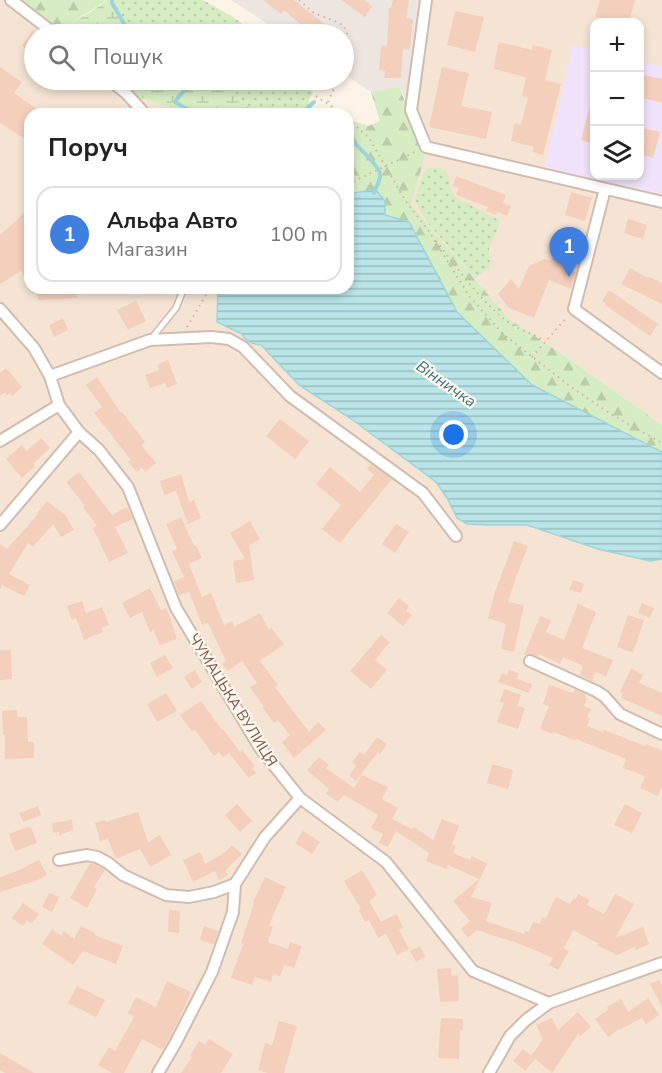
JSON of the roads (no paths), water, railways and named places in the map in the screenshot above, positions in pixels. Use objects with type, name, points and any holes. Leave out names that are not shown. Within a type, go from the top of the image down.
[{"type":"street","points":[[11,0],[42,24]]},
{"type":"street","points":[[426,0],[411,110],[426,147],[662,202]]},
{"type":"street","points":[[122,90],[140,108]]},
{"type":"street","points":[[605,189],[574,309],[662,373]]},
{"type":"street","name":"ЧУМАЦЬКА ВУЛИЦЯ","points":[[0,309],[34,348],[50,376],[59,405],[128,487],[176,608],[260,748],[300,798],[386,862],[473,971],[549,1003]]},
{"type":"street","points":[[50,376],[150,340],[211,337],[229,339],[243,347],[291,396],[423,492],[456,536]]},
{"type":"street","points":[[0,441],[59,405]]},
{"type":"street","points":[[0,525],[80,432]]},
{"type":"street","points":[[530,661],[596,691],[604,696],[620,714],[662,734]]},
{"type":"street","points":[[158,1073],[176,1044],[212,972],[233,912],[235,884],[265,837],[300,798]]},
{"type":"street","points":[[59,860],[87,855],[98,857],[123,875],[166,895],[189,897],[214,892],[235,884]]},
{"type":"street","points":[[489,1073],[510,1036],[526,1020],[549,1003],[662,963]]},
{"type":"lane","points":[[150,340],[176,308],[182,294]]},
{"type":"water","points":[[375,189],[385,201],[385,215],[409,222],[457,312],[532,385],[662,452],[662,559],[650,561],[598,549],[527,525],[467,524],[457,518],[436,482],[350,418],[299,385],[261,345],[250,342],[242,334],[217,322],[218,294],[354,294],[354,193]]},
{"type":"waterway","name":"Вінничка","points":[[112,0],[124,24]]},
{"type":"waterway","name":"Вінничка","points":[[185,90],[175,102],[185,108]]},
{"type":"waterway","points":[[308,108],[314,102]]},
{"type":"waterway","name":"Вінничка","points":[[354,143],[379,170],[380,179],[374,193]]},
{"type":"place","name":"Альфа Авто","points":[[569,277]]}]
